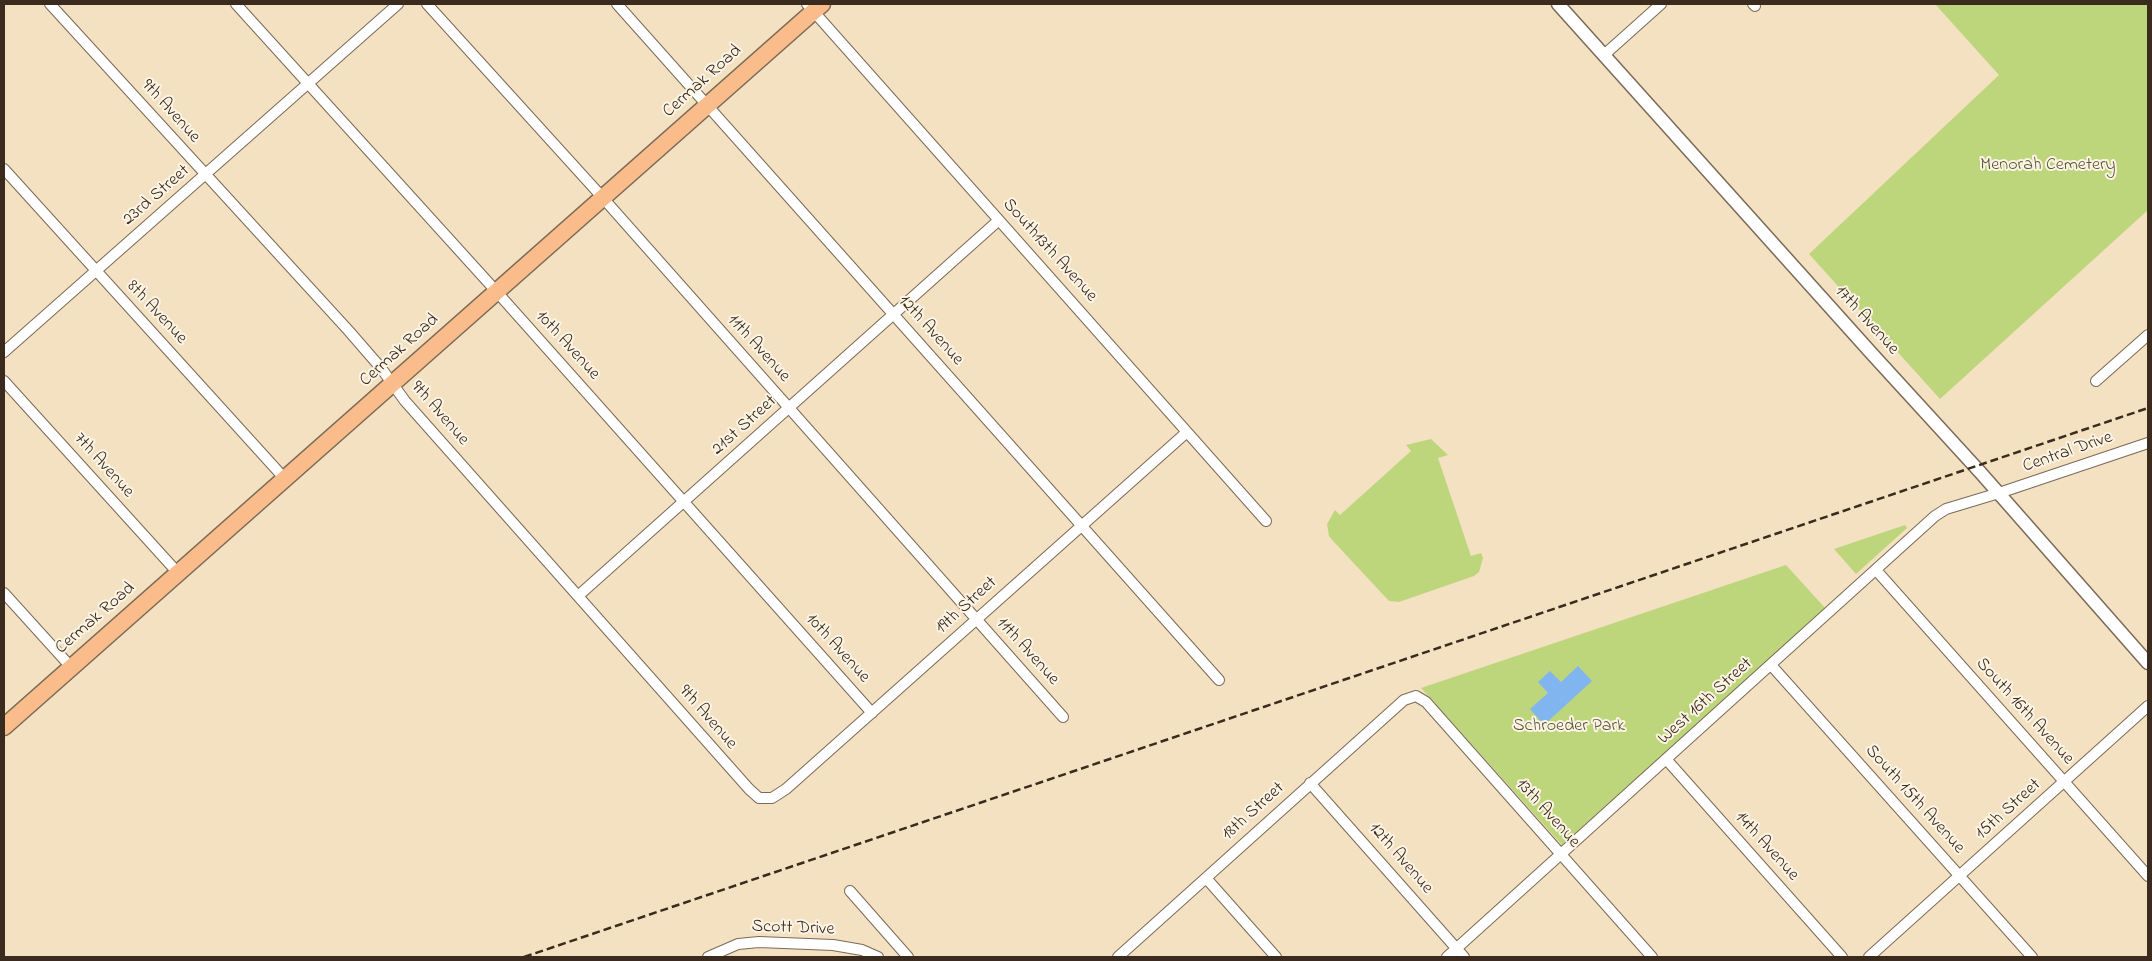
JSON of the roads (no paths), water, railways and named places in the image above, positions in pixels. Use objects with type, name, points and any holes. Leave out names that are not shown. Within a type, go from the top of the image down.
[{"type":"main road","name":"Cermak Road","points":[[4,727],[603,198],[814,6]]},
{"type":"street","name":"9th Avenue","points":[[50,4],[353,336],[410,407],[749,789],[759,798],[765,799]]},
{"type":"street","name":"10th Avenue","points":[[236,4],[308,82],[872,713]]},
{"type":"street","name":"23rd Street","points":[[4,352],[398,4]]},
{"type":"street","name":"11th Avenue","points":[[427,4],[603,198],[1063,717]]},
{"type":"street","name":"12th Avenue","points":[[617,4],[1219,680]]},
{"type":"street","name":"17th Avenue","points":[[1558,4],[1999,493],[2148,663]]},
{"type":"street","points":[[1604,55],[1661,4]]},
{"type":"street","name":"South13th Avenue","points":[[814,6],[999,220],[1266,521]]},
{"type":"street","name":"8th Avenue","points":[[4,170],[285,479]]},
{"type":"street","name":"21st Street","points":[[578,596],[999,220]]},
{"type":"street","points":[[2096,381],[2148,335]]},
{"type":"street","name":"7th Avenue","points":[[4,382],[178,573]]},
{"type":"street","name":"19th Street","points":[[765,799],[772,798],[786,789],[1187,432]]},
{"type":"street","name":"Central Drive","points":[[1999,493],[2147,445]]},
{"type":"street","name":"West 16th Street","points":[[1447,957],[1946,509],[1999,493]]},
{"type":"street","name":"South 16th Avenue","points":[[1876,570],[2148,876]]},
{"type":"street","points":[[4,593],[71,668]]},
{"type":"street","name":"South 15th Avenue","points":[[1771,665],[2032,957]]},
{"type":"street","name":"18th Street","points":[[1118,957],[1404,700],[1416,696]]},
{"type":"street","name":"13th Avenue","points":[[1416,696],[1426,702],[1652,957]]},
{"type":"street","name":"15th Street","points":[[1869,957],[2148,706]]},
{"type":"street","name":"14th Avenue","points":[[1666,759],[1842,957]]},
{"type":"street","name":"12th Avenue","points":[[1310,783],[1464,957]]},
{"type":"street","points":[[1206,878],[1276,957]]},
{"type":"street","points":[[850,891],[908,957]]},
{"type":"street","name":"Scott Drive","points":[[708,957],[738,944],[759,942],[833,945],[862,950],[878,957]]},
{"type":"water","points":[[1578,666],[1592,681],[1544,725],[1530,709],[1548,693],[1538,682],[1550,671],[1561,682]]},
{"type":"railway","points":[[524,957],[2148,408]]},
{"type":"park label","name":"Menorah Cemetery","points":[[2048,166]]},
{"type":"park label","name":"Schroeder Park","points":[[1569,727]]}]
